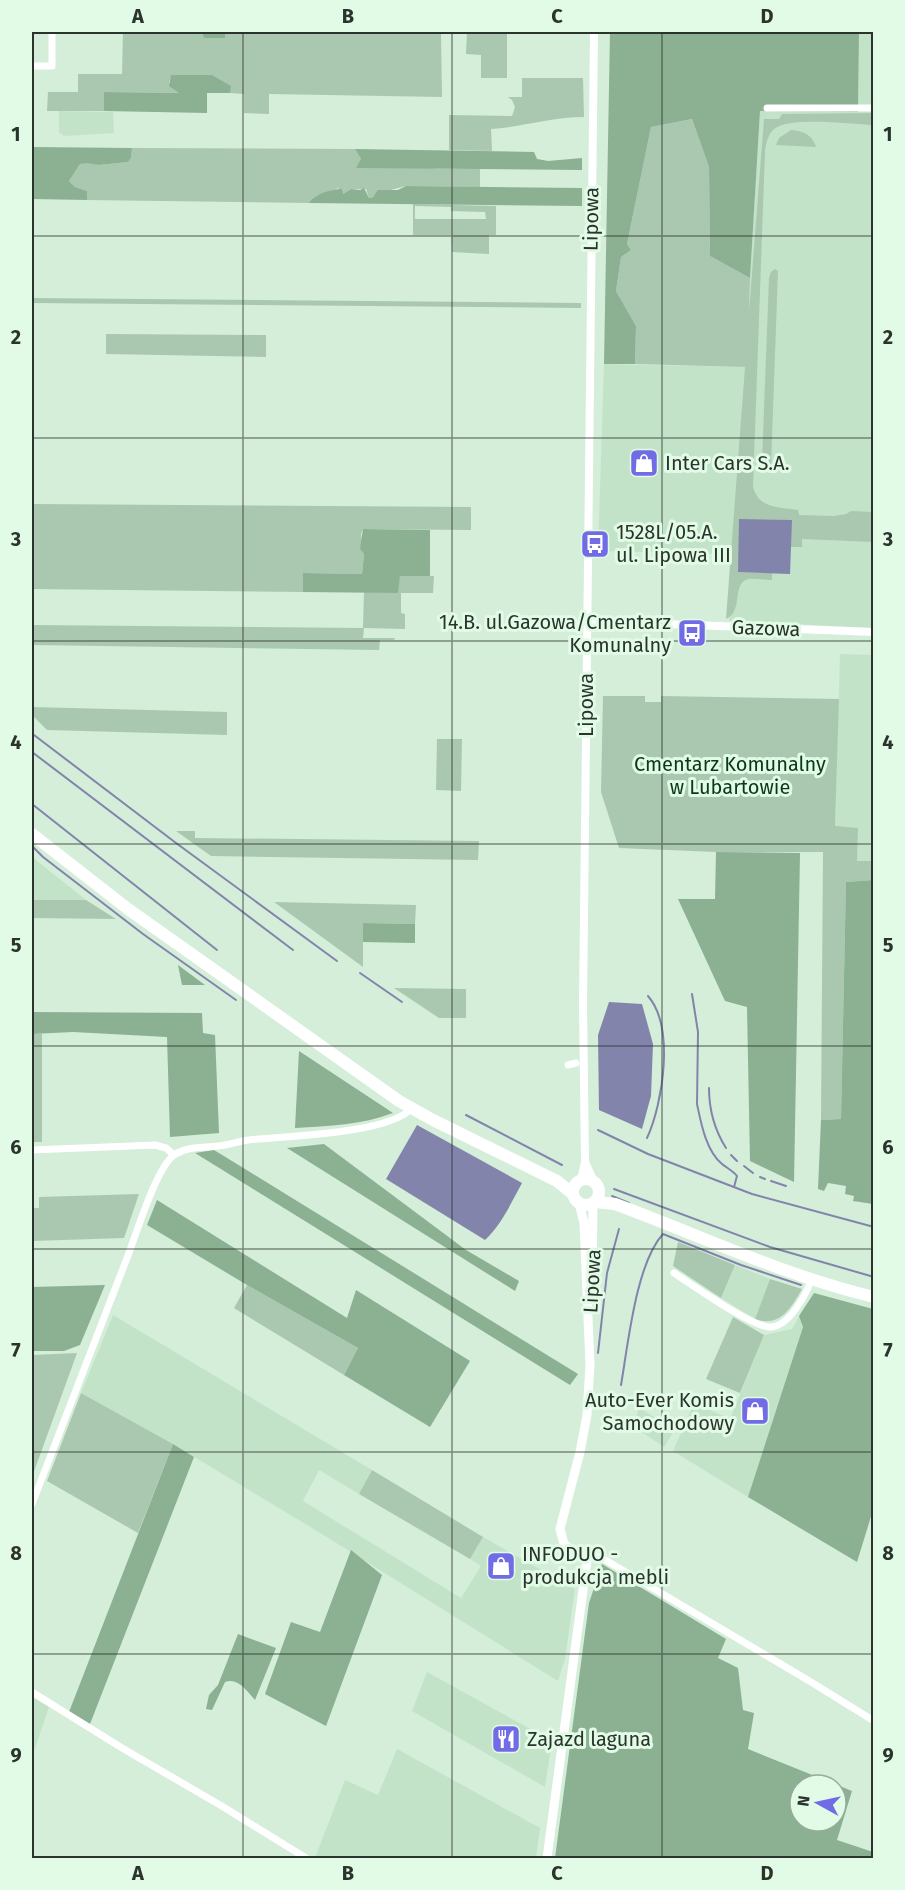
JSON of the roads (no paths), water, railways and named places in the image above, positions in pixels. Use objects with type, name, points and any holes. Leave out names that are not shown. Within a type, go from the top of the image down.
[{"type":"highway","points":[[32,834],[128,909],[399,1101],[519,1164],[577,1190],[586,1205],[596,1195]]},
{"type":"highway","points":[[577,1190],[587,1179],[596,1195],[615,1204],[751,1259],[811,1280],[873,1297]]},
{"type":"main road","name":"Lipowa","points":[[577,1190],[584,1223],[589,1334]]},
{"type":"main road","name":"Lipowa","points":[[589,1334],[596,1195]]},
{"type":"main road","points":[[547,1858],[588,1553],[569,1548],[564,1544],[560,1529],[580,1452],[587,1414],[589,1334]]},
{"type":"street","points":[[32,66],[52,66],[52,32]]},
{"type":"street","name":"Lipowa","points":[[577,1190],[585,1162],[583,992],[594,32]]},
{"type":"street","points":[[767,108],[873,108]]},
{"type":"street","name":"Gazowa","points":[[586,621],[873,632]]},
{"type":"street","points":[[568,1065],[576,1063]]},
{"type":"street","points":[[32,1504],[160,1174],[167,1162],[174,1155],[192,1148],[370,1127],[403,1116],[412,1108]]},
{"type":"street","points":[[32,1150],[155,1145],[166,1148],[174,1155]]},
{"type":"street","name":"Lipowa","points":[[585,1162],[596,1195]]},
{"type":"street","points":[[674,1273],[747,1319],[765,1327],[785,1322],[791,1316],[811,1280]]},
{"type":"street","points":[[588,1553],[602,1558],[873,1721]]},
{"type":"street","points":[[32,1692],[306,1858]]},
{"type":"water","points":[[739,519],[792,520],[790,574],[738,572]]},
{"type":"water","points":[[609,1002],[642,1004],[653,1044],[651,1096],[642,1129],[599,1110],[598,1035]]},
{"type":"water","points":[[417,1125],[522,1183],[501,1220],[485,1240],[386,1179]]},
{"type":"waterway","points":[[34,735],[337,961]]},
{"type":"waterway","points":[[32,752],[293,950]]},
{"type":"waterway","points":[[32,804],[217,950]]},
{"type":"waterway","points":[[32,846],[143,934],[236,1000]]},
{"type":"waterway","points":[[360,973],[402,1002]]},
{"type":"waterway","points":[[692,994],[698,1032],[697,1104],[705,1136],[712,1152],[737,1176],[734,1187]]},
{"type":"waterway","points":[[647,1138],[658,1105],[664,1066],[661,1026],[648,996]]},
{"type":"waterway","points":[[709,1088],[713,1119],[726,1148]]},
{"type":"waterway","points":[[466,1115],[562,1165]]},
{"type":"waterway","points":[[598,1130],[648,1154],[752,1194],[874,1227]]},
{"type":"waterway","points":[[731,1155],[737,1161]]},
{"type":"waterway","points":[[744,1166],[753,1173]]},
{"type":"waterway","points":[[760,1177],[765,1179]]},
{"type":"waterway","points":[[771,1181],[786,1186]]},
{"type":"waterway","points":[[614,1189],[770,1247],[874,1277]]},
{"type":"waterway","points":[[612,1196],[629,1203]]},
{"type":"waterway","points":[[598,1353],[607,1273],[619,1229]]},
{"type":"waterway","points":[[621,1385],[634,1305],[646,1264],[663,1234],[741,1265],[801,1285]]},
{"type":"place","name":"Inter Cars S.A.","points":[[644,463]]},
{"type":"place","name":"1528L/05.A. ul. Lipowa III","points":[[595,544]]},
{"type":"place","name":"14.B. ul.Gazowa/Cmentarz Komunalny","points":[[692,633]]},
{"type":"place","name":"Auto-Ever Komis Samochodowy","points":[[755,1411]]},
{"type":"place","name":"INFODUO - produkcja mebli","points":[[501,1566]]},
{"type":"place","name":"Zajazd laguna","points":[[506,1739]]},
{"type":"park label","name":"Cmentarz Komunalny w Lubartowie","points":[[730,776]]}]
